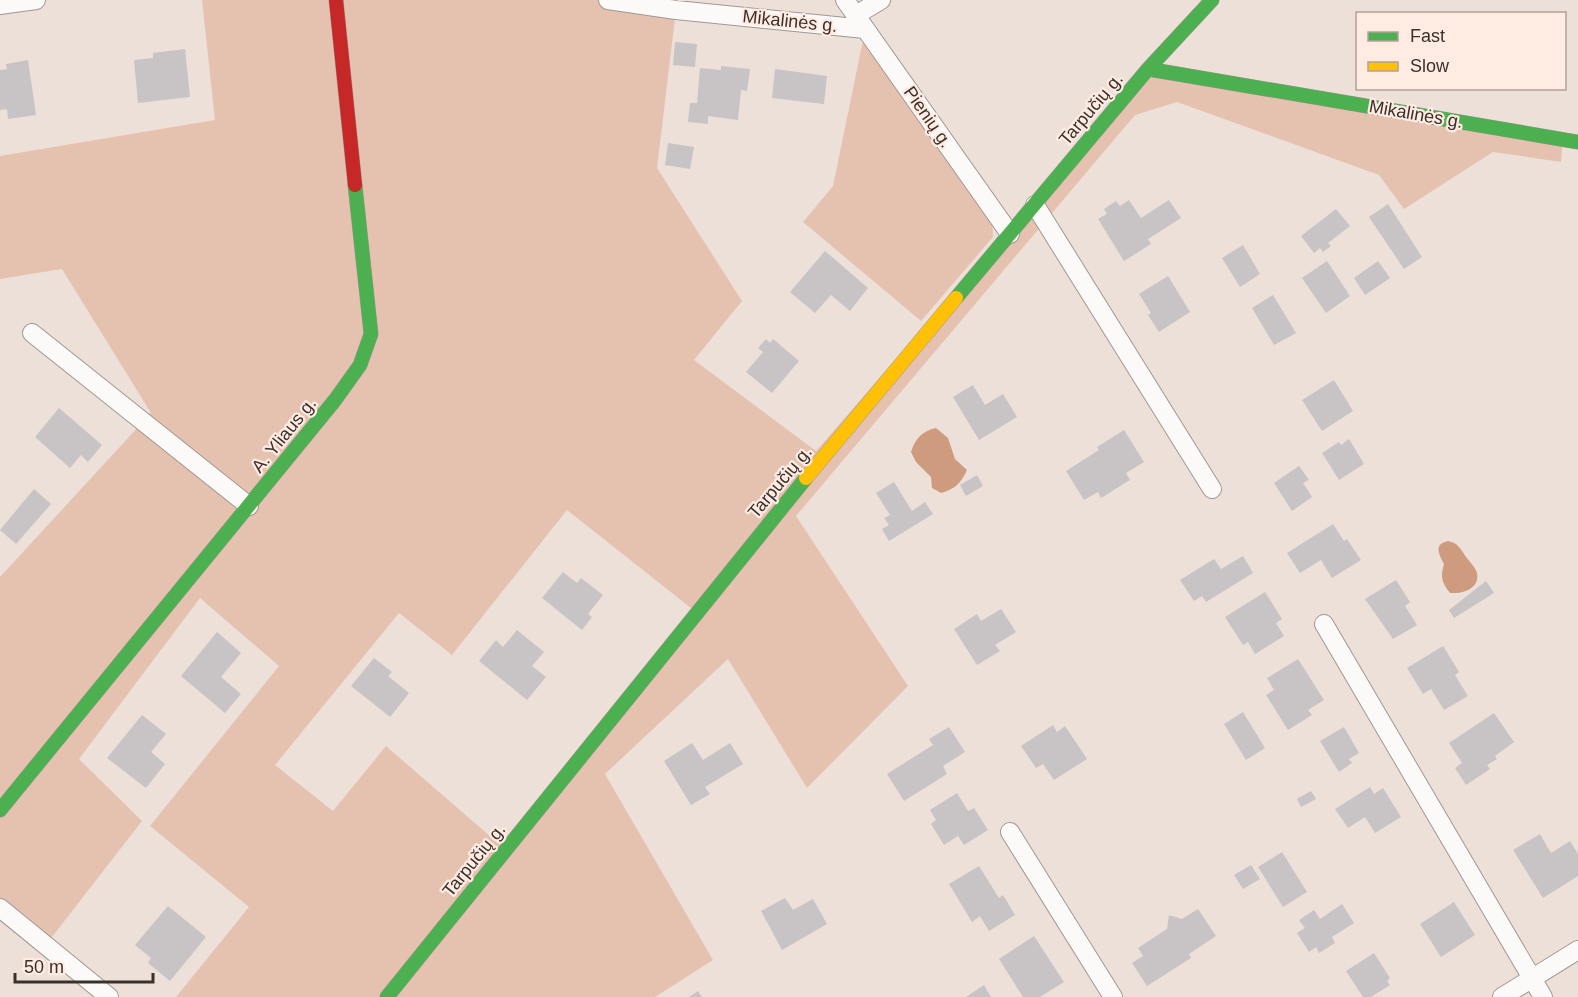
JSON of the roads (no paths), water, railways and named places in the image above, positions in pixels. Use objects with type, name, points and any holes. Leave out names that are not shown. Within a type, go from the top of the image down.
[{"type":"street","points":[[0,5],[36,0]]},
{"type":"street","name":"A. Yliaus g.","points":[[0,810],[335,400],[360,365],[370,334],[336,0]]},
{"type":"street","name":"Mikalinės g.","points":[[608,0],[676,10],[861,22]]},
{"type":"street","name":"Pienių g.","points":[[845,0],[1010,234]]},
{"type":"street","points":[[861,22],[880,0]]},
{"type":"street","name":"Tarpučių g.","points":[[387,997],[704,603],[1148,69],[1212,0]]},
{"type":"street","name":"Mikalinės g.","points":[[1148,69],[1578,142]]},
{"type":"street","points":[[1035,205],[1212,489]]},
{"type":"street","points":[[32,333],[249,506]]},
{"type":"street","points":[[1324,624],[1543,997]]},
{"type":"street","points":[[1010,832],[1113,997]]},
{"type":"street","points":[[0,908],[110,997]]},
{"type":"street","points":[[1502,997],[1578,950]]}]
